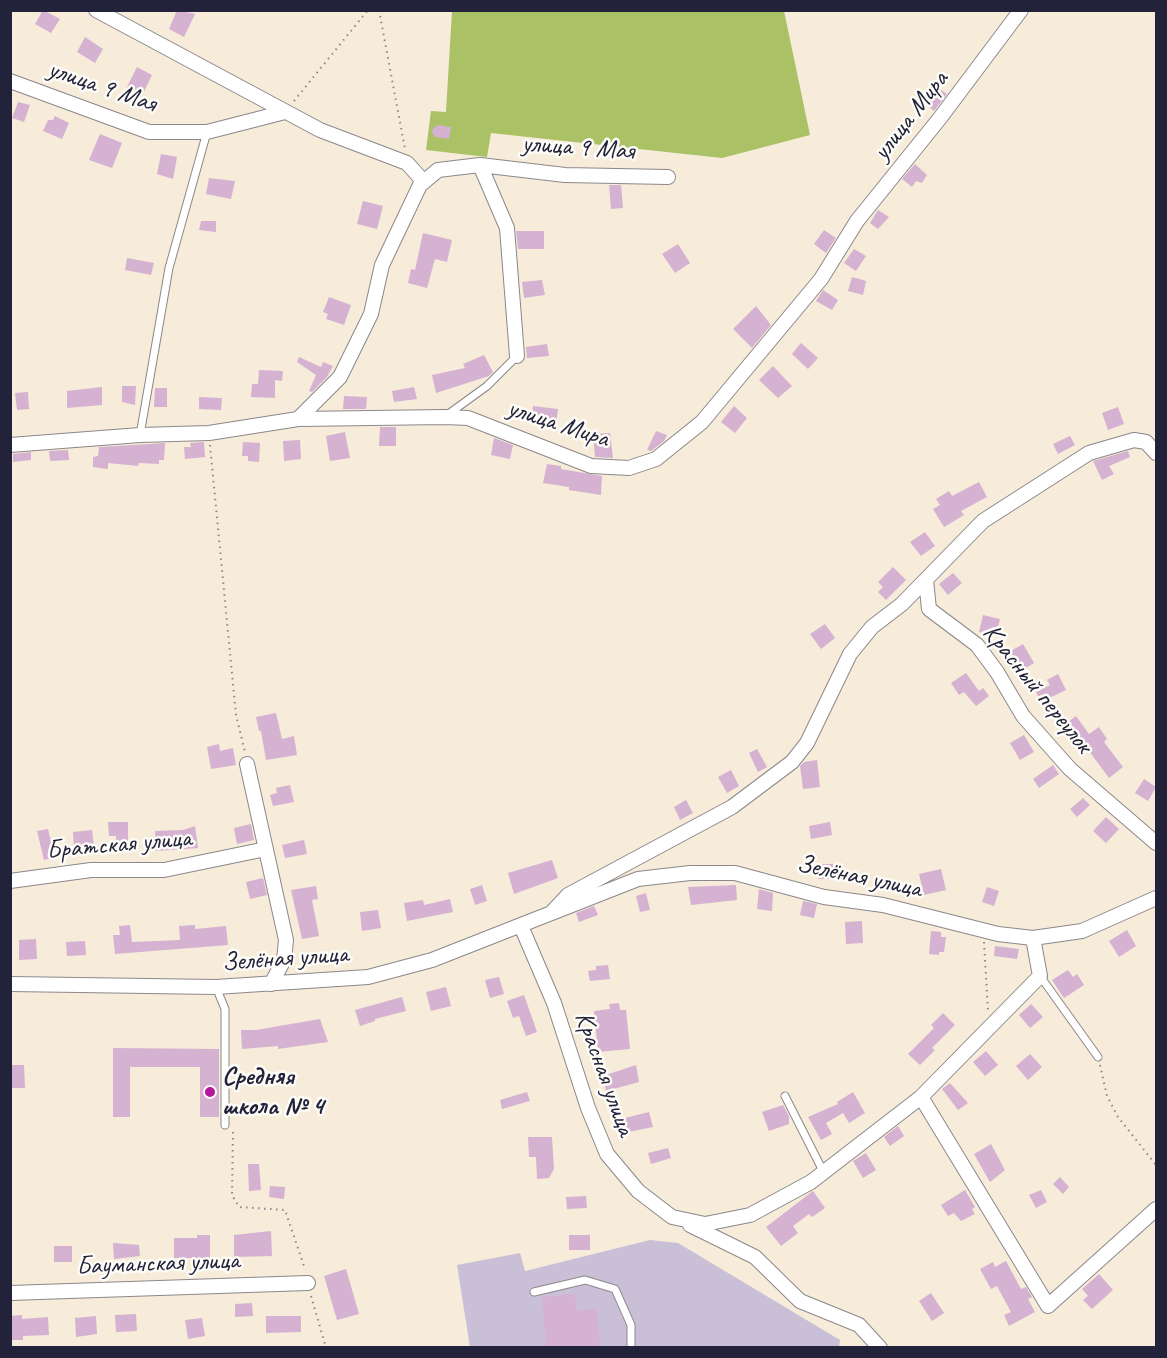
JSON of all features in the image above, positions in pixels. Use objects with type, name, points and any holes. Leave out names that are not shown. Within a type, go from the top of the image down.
[{"type":"street","points":[[96,10],[320,130],[407,163],[422,183],[382,265],[371,314],[340,376],[298,419]]},
{"type":"street","name":"улица Мира","points":[[10,445],[140,435],[209,433],[298,419],[445,417],[468,418],[591,466],[628,468],[656,459],[702,422],[821,279],[857,221],[940,118],[1021,10]]},
{"type":"street","name":"улица 9 Мая","points":[[10,81],[149,132],[207,132],[285,112]]},
{"type":"street","points":[[480,165],[507,228],[517,356]]},
{"type":"street","name":"улица 9 Мая","points":[[422,183],[438,170],[480,165],[565,175],[668,177]]},
{"type":"street","points":[[902,604],[946,556],[983,521],[1089,453],[1134,440],[1146,442],[1156,453]]},
{"type":"street","points":[[902,604],[929,609],[926,580]]},
{"type":"street","name":"Зелёная улица","points":[[551,914],[568,895],[732,807],[792,762],[807,743],[850,654],[872,627],[902,604]]},
{"type":"street","name":"Красный переулок","points":[[929,609],[977,645],[1023,716],[1070,770],[1156,843]]},
{"type":"street","points":[[247,764],[286,940],[284,960],[271,984]]},
{"type":"street","name":"Братская улица","points":[[10,881],[91,870],[164,870],[266,849]]},
{"type":"street","name":"Зелёная улица","points":[[10,984],[216,987],[368,977],[432,960],[638,879],[690,873],[735,873],[824,897],[883,905],[983,931],[1033,938],[1082,931],[1156,898]]},
{"type":"street","name":"Красная улица","points":[[521,926],[554,1003],[588,1108],[607,1154],[638,1191],[672,1217],[705,1224],[750,1215],[824,1173],[921,1097],[1040,976]]},
{"type":"street","points":[[1033,938],[1040,976]]},
{"type":"street","points":[[921,1097],[1048,1306],[1156,1209]]},
{"type":"street","points":[[672,1217],[755,1257],[800,1301],[859,1325],[880,1347]]},
{"type":"street","name":"Бауманская улица","points":[[10,1293],[308,1283]]},
{"type":"lane","points":[[140,435],[169,268],[207,132]]},
{"type":"lane","points":[[445,417],[487,386],[517,356]]},
{"type":"lane","points":[[1040,976],[1098,1057]]},
{"type":"lane","points":[[216,987],[225,1009],[225,1125]]},
{"type":"lane","points":[[785,1096],[824,1173]]},
{"type":"lane","points":[[534,1292],[585,1280],[615,1289],[631,1325],[631,1347]]},
{"type":"path","points":[[285,112],[368,10]]},
{"type":"path","points":[[379,10],[407,163]]},
{"type":"path","points":[[209,433],[236,715],[247,764]]},
{"type":"path","points":[[983,931],[989,1005],[986,1016]]},
{"type":"path","points":[[1098,1057],[1107,1096],[1118,1117],[1156,1165]]},
{"type":"path","points":[[225,1125],[233,1126],[232,1195],[239,1207],[285,1210],[302,1257],[326,1347]]},
{"type":"shaded area","points":[[650,1240],[678,1243],[840,1340],[839,1347],[470,1347],[457,1265],[520,1253],[525,1271]]},
{"type":"green space","points":[[452,11],[784,11],[810,135],[722,158],[491,133],[487,157],[426,150],[431,111],[446,112]]},
{"type":"building","points":[[43,10],[60,19],[51,33],[35,24]]},
{"type":"building","points":[[177,10],[195,14],[184,37],[169,29]]},
{"type":"building","points":[[85,37],[103,49],[95,63],[77,52]]},
{"type":"building","points":[[137,67],[152,75],[141,98],[126,89]]},
{"type":"building","points":[[938,88],[947,94],[934,111],[927,105]]},
{"type":"building","points":[[18,102],[30,105],[24,122],[12,118]]},
{"type":"building","points":[[55,116],[69,123],[62,139],[43,131],[48,120],[53,120]]},
{"type":"building","points":[[437,125],[451,127],[449,139],[435,137],[431,131]]},
{"type":"building","points":[[100,134],[122,143],[112,168],[89,160]]},
{"type":"building","points":[[161,154],[177,157],[173,179],[157,174]]},
{"type":"building","points":[[915,164],[927,175],[922,183],[916,181],[912,187],[902,179]]},
{"type":"building","points":[[209,178],[235,181],[231,199],[206,194]]},
{"type":"building","points":[[609,185],[621,185],[623,208],[611,209]]},
{"type":"building","points":[[363,201],[383,206],[377,229],[357,224]]},
{"type":"building","points":[[878,210],[889,217],[878,229],[870,223]]},
{"type":"building","points":[[201,221],[216,221],[216,232],[199,230]]},
{"type":"building","points":[[824,230],[836,238],[826,253],[814,244]]},
{"type":"building","points":[[516,231],[544,231],[544,249],[518,249]]},
{"type":"building","points":[[423,233],[452,240],[447,262],[435,259],[427,288],[408,283],[411,269],[415,270]]},
{"type":"building","points":[[678,244],[690,263],[675,273],[662,254]]},
{"type":"building","points":[[854,249],[866,256],[856,271],[844,263]]},
{"type":"building","points":[[127,258],[154,263],[151,275],[125,270]]},
{"type":"building","points":[[852,277],[866,281],[863,295],[848,291]]},
{"type":"building","points":[[542,280],[545,295],[524,298],[522,282]]},
{"type":"building","points":[[823,290],[838,300],[832,310],[816,301]]},
{"type":"building","points":[[329,297],[351,305],[344,325],[326,319],[328,314],[323,312]]},
{"type":"building","points":[[756,306],[771,325],[752,348],[733,329]]},
{"type":"building","points":[[801,343],[818,358],[808,369],[792,354]]},
{"type":"building","points":[[547,344],[549,356],[527,358],[526,347]]},
{"type":"building","points":[[484,355],[493,372],[489,376],[436,393],[432,375],[465,368],[463,364]]},
{"type":"building","points":[[299,357],[321,367],[323,362],[333,366],[327,377],[312,392],[309,391],[316,375],[297,362]]},
{"type":"building","points":[[773,366],[792,386],[778,398],[759,380]]},
{"type":"building","points":[[259,370],[283,371],[282,381],[275,380],[275,398],[251,397],[252,384],[258,384]]},
{"type":"building","points":[[122,386],[136,386],[135,405],[122,402]]},
{"type":"building","points":[[102,387],[102,405],[67,408],[67,391]]},
{"type":"building","points":[[414,387],[417,399],[394,402],[392,391]]},
{"type":"building","points":[[155,388],[167,388],[167,407],[154,407]]},
{"type":"building","points":[[28,392],[29,409],[17,410],[15,393]]},
{"type":"building","points":[[344,396],[367,397],[366,409],[343,409]]},
{"type":"building","points":[[199,397],[222,398],[221,410],[199,409]]},
{"type":"building","points":[[533,406],[558,409],[556,425],[531,422]]},
{"type":"building","points":[[734,406],[747,418],[735,433],[721,422]]},
{"type":"building","points":[[1118,407],[1124,424],[1108,430],[1102,413]]},
{"type":"building","points":[[380,427],[396,427],[396,446],[379,446]]},
{"type":"building","points":[[656,431],[667,435],[664,441],[651,451],[647,450]]},
{"type":"building","points":[[345,432],[350,458],[330,461],[326,436]]},
{"type":"building","points":[[610,433],[613,458],[595,457],[593,434]]},
{"type":"building","points":[[1070,436],[1075,445],[1058,454],[1053,444]]},
{"type":"building","points":[[494,438],[513,445],[510,459],[491,455]]},
{"type":"building","points":[[300,440],[301,459],[284,461],[283,441]]},
{"type":"building","points":[[204,442],[205,457],[185,459],[184,447],[191,447],[190,443]]},
{"type":"building","points":[[243,442],[260,443],[259,462],[248,461],[248,456],[242,456]]},
{"type":"building","points":[[165,443],[164,460],[159,460],[159,464],[139,463],[138,466],[108,463],[108,469],[93,467],[93,457],[98,456],[99,447]]},
{"type":"building","points":[[68,450],[69,460],[50,461],[49,451]]},
{"type":"building","points":[[1128,451],[1130,457],[1109,466],[1114,474],[1102,480],[1093,461]]},
{"type":"building","points":[[31,452],[31,460],[13,462],[13,454]]},
{"type":"building","points":[[547,464],[561,466],[561,469],[602,476],[601,495],[543,483]]},
{"type":"building","points":[[979,482],[987,497],[961,511],[964,515],[944,527],[933,509],[940,505],[936,499],[949,491],[952,496]]},
{"type":"building","points":[[925,532],[935,546],[921,556],[910,542]]},
{"type":"building","points":[[893,567],[906,580],[886,600],[878,592],[883,587],[878,582]]},
{"type":"building","points":[[953,573],[962,583],[948,595],[939,584]]},
{"type":"building","points":[[983,615],[1000,619],[996,636],[979,632]]},
{"type":"building","points":[[825,624],[835,638],[821,649],[810,634]]},
{"type":"building","points":[[1023,644],[1034,663],[1021,671],[1009,652]]},
{"type":"building","points":[[966,673],[979,691],[983,688],[989,696],[976,706],[964,692],[959,695],[951,683]]},
{"type":"building","points":[[1058,674],[1066,690],[1041,702],[1036,692],[1050,685],[1047,680]]},
{"type":"building","points":[[276,713],[282,739],[294,736],[297,755],[266,760],[256,717]]},
{"type":"building","points":[[1076,716],[1089,734],[1099,727],[1107,739],[1104,742],[1123,767],[1109,778],[1075,732],[1071,735],[1064,725]]},
{"type":"building","points":[[1024,735],[1034,752],[1020,760],[1010,743]]},
{"type":"building","points":[[219,744],[220,751],[233,748],[236,765],[211,769],[207,747]]},
{"type":"building","points":[[757,749],[767,767],[758,772],[749,753]]},
{"type":"building","points":[[817,760],[820,787],[803,789],[800,766],[804,762]]},
{"type":"building","points":[[1053,765],[1059,774],[1039,788],[1033,779]]},
{"type":"building","points":[[731,770],[739,786],[727,793],[718,777]]},
{"type":"building","points":[[1144,779],[1156,787],[1148,801],[1135,793]]},
{"type":"building","points":[[290,785],[294,802],[273,806],[270,795],[277,793],[276,788]]},
{"type":"building","points":[[1083,798],[1090,805],[1077,817],[1070,809]]},
{"type":"building","points":[[686,800],[693,813],[680,820],[674,807]]},
{"type":"building","points":[[1106,817],[1119,829],[1106,843],[1093,831]]},
{"type":"building","points":[[108,822],[128,822],[128,851],[116,851],[116,836],[109,836]]},
{"type":"building","points":[[830,822],[832,835],[811,839],[809,826]]},
{"type":"building","points":[[251,824],[254,840],[237,844],[234,828]]},
{"type":"building","points":[[195,826],[198,848],[156,851],[155,831],[183,830]]},
{"type":"building","points":[[48,829],[55,857],[44,860],[37,831]]},
{"type":"building","points":[[92,830],[94,847],[74,848],[73,832]]},
{"type":"building","points":[[304,840],[307,854],[285,858],[282,845]]},
{"type":"building","points":[[552,860],[558,878],[514,894],[508,873]]},
{"type":"building","points":[[819,864],[833,864],[832,879],[818,879]]},
{"type":"building","points":[[941,869],[946,890],[924,895],[919,874]]},
{"type":"building","points":[[263,878],[267,895],[250,899],[246,882]]},
{"type":"building","points":[[482,885],[487,901],[475,905],[470,889]]},
{"type":"building","points":[[736,885],[737,900],[691,905],[688,887]]},
{"type":"building","points":[[316,886],[318,899],[312,900],[319,936],[302,939],[291,890]]},
{"type":"building","points":[[987,887],[999,891],[994,906],[982,902]]},
{"type":"building","points":[[759,889],[773,893],[772,911],[757,909]]},
{"type":"building","points":[[646,893],[650,910],[640,912],[636,896]]},
{"type":"building","points":[[450,899],[453,912],[407,921],[404,903],[423,900],[424,905]]},
{"type":"building","points":[[803,901],[817,904],[814,918],[800,915]]},
{"type":"building","points":[[594,906],[598,915],[579,922],[576,913]]},
{"type":"building","points":[[378,910],[381,928],[362,931],[360,912]]},
{"type":"building","points":[[862,921],[863,943],[846,944],[845,922]]},
{"type":"building","points":[[130,925],[132,942],[180,940],[179,926],[195,925],[195,929],[226,926],[228,945],[115,954],[113,935],[120,935],[119,926]]},
{"type":"building","points":[[1127,930],[1136,946],[1119,957],[1109,941]]},
{"type":"building","points":[[931,931],[941,932],[941,937],[946,937],[944,952],[939,952],[939,955],[929,954]]},
{"type":"building","points":[[36,939],[37,959],[19,960],[19,940]]},
{"type":"building","points":[[85,941],[86,955],[67,956],[66,942]]},
{"type":"building","points":[[995,946],[1019,949],[1017,959],[994,956]]},
{"type":"building","points":[[608,965],[610,979],[590,981],[588,971],[596,970],[596,966]]},
{"type":"building","points":[[1068,970],[1073,977],[1077,974],[1084,985],[1064,998],[1052,980]]},
{"type":"building","points":[[499,977],[504,994],[490,998],[485,980]]},
{"type":"building","points":[[446,987],[451,1006],[431,1011],[426,992]]},
{"type":"building","points":[[524,995],[537,1032],[526,1036],[519,1016],[513,1018],[507,1001]]},
{"type":"building","points":[[402,997],[406,1011],[375,1019],[375,1021],[360,1026],[355,1010]]},
{"type":"building","points":[[619,1003],[620,1010],[626,1010],[630,1049],[598,1052],[594,1011],[610,1009],[609,1004]]},
{"type":"building","points":[[1031,1004],[1043,1017],[1030,1028],[1019,1015]]},
{"type":"building","points":[[943,1013],[955,1025],[932,1048],[935,1050],[920,1065],[908,1054],[934,1028],[931,1025]]},
{"type":"building","points":[[320,1019],[328,1042],[278,1049],[278,1046],[242,1049],[241,1030],[256,1030]]},
{"type":"building","name":"Средняя школа № 4","points":[[113,1048],[219,1049],[219,1117],[200,1117],[200,1067],[130,1067],[130,1117],[113,1117]]},
{"type":"building","points":[[986,1051],[998,1065],[985,1076],[973,1062]]},
{"type":"building","points":[[1030,1054],[1042,1067],[1028,1080],[1016,1066]]},
{"type":"building","points":[[10,1065],[24,1065],[25,1088],[10,1088]]},
{"type":"building","points":[[636,1065],[639,1082],[606,1091],[603,1076]]},
{"type":"building","points":[[950,1083],[968,1103],[958,1110],[942,1089]]},
{"type":"building","points":[[527,1092],[530,1101],[502,1109],[500,1100]]},
{"type":"building","points":[[853,1092],[865,1113],[849,1123],[843,1113],[826,1123],[832,1134],[821,1140],[808,1117],[838,1104],[837,1102]]},
{"type":"building","points":[[783,1105],[789,1116],[789,1124],[769,1131],[762,1112]]},
{"type":"building","points":[[649,1112],[653,1127],[624,1133],[621,1119]]},
{"type":"building","points":[[898,1126],[904,1136],[890,1146],[884,1137]]},
{"type":"building","points":[[528,1137],[552,1137],[554,1169],[549,1178],[537,1179],[536,1157],[529,1157]]},
{"type":"building","points":[[991,1144],[1005,1170],[990,1182],[974,1154]]},
{"type":"building","points":[[668,1148],[671,1158],[651,1164],[648,1153]]},
{"type":"building","points":[[866,1153],[876,1170],[863,1178],[853,1161]]},
{"type":"building","points":[[248,1164],[259,1164],[261,1190],[249,1191]]},
{"type":"building","points":[[1060,1177],[1069,1187],[1063,1194],[1053,1184]]},
{"type":"building","points":[[270,1186],[285,1187],[284,1199],[269,1197]]},
{"type":"building","points":[[965,1190],[975,1207],[972,1209],[975,1214],[961,1221],[954,1213],[948,1216],[941,1205]]},
{"type":"building","points":[[1041,1190],[1047,1202],[1036,1208],[1029,1195]]},
{"type":"building","points":[[813,1191],[825,1208],[812,1217],[809,1214],[793,1226],[798,1233],[781,1246],[766,1227]]},
{"type":"building","points":[[586,1196],[587,1208],[567,1209],[566,1197]]},
{"type":"building","points":[[271,1231],[272,1256],[234,1257],[234,1235]]},
{"type":"building","points":[[197,1235],[210,1235],[210,1258],[174,1258],[174,1238],[197,1238]]},
{"type":"building","points":[[569,1235],[590,1235],[590,1250],[569,1250]]},
{"type":"building","points":[[113,1243],[139,1245],[140,1256],[114,1259]]},
{"type":"building","points":[[54,1246],[72,1246],[72,1262],[54,1262]]},
{"type":"building","points":[[1006,1261],[1021,1289],[1026,1287],[1032,1297],[1028,1299],[1035,1312],[1009,1326],[1004,1315],[1011,1312],[997,1286],[991,1289],[980,1269],[993,1262],[995,1267]]},
{"type":"building","points":[[346,1269],[359,1314],[337,1320],[324,1276]]},
{"type":"building","points":[[1099,1274],[1113,1290],[1092,1309],[1083,1300],[1088,1296],[1082,1289]]},
{"type":"building","points":[[931,1293],[944,1313],[932,1321],[919,1301]]},
{"type":"building","points":[[575,1294],[576,1310],[597,1309],[600,1347],[546,1347],[542,1297]]},
{"type":"building","points":[[252,1303],[253,1316],[235,1317],[235,1304]]},
{"type":"building","points":[[136,1314],[137,1331],[116,1332],[115,1315]]},
{"type":"building","points":[[22,1315],[22,1319],[48,1317],[49,1335],[23,1336],[23,1340],[10,1340],[10,1316]]},
{"type":"building","points":[[96,1316],[97,1334],[76,1337],[75,1318]]},
{"type":"building","points":[[266,1316],[301,1316],[301,1332],[266,1333]]},
{"type":"building","points":[[202,1318],[205,1336],[188,1339],[185,1320]]},
{"type":"place","name":"Средняя школа № 4","points":[[210,1092]]}]
